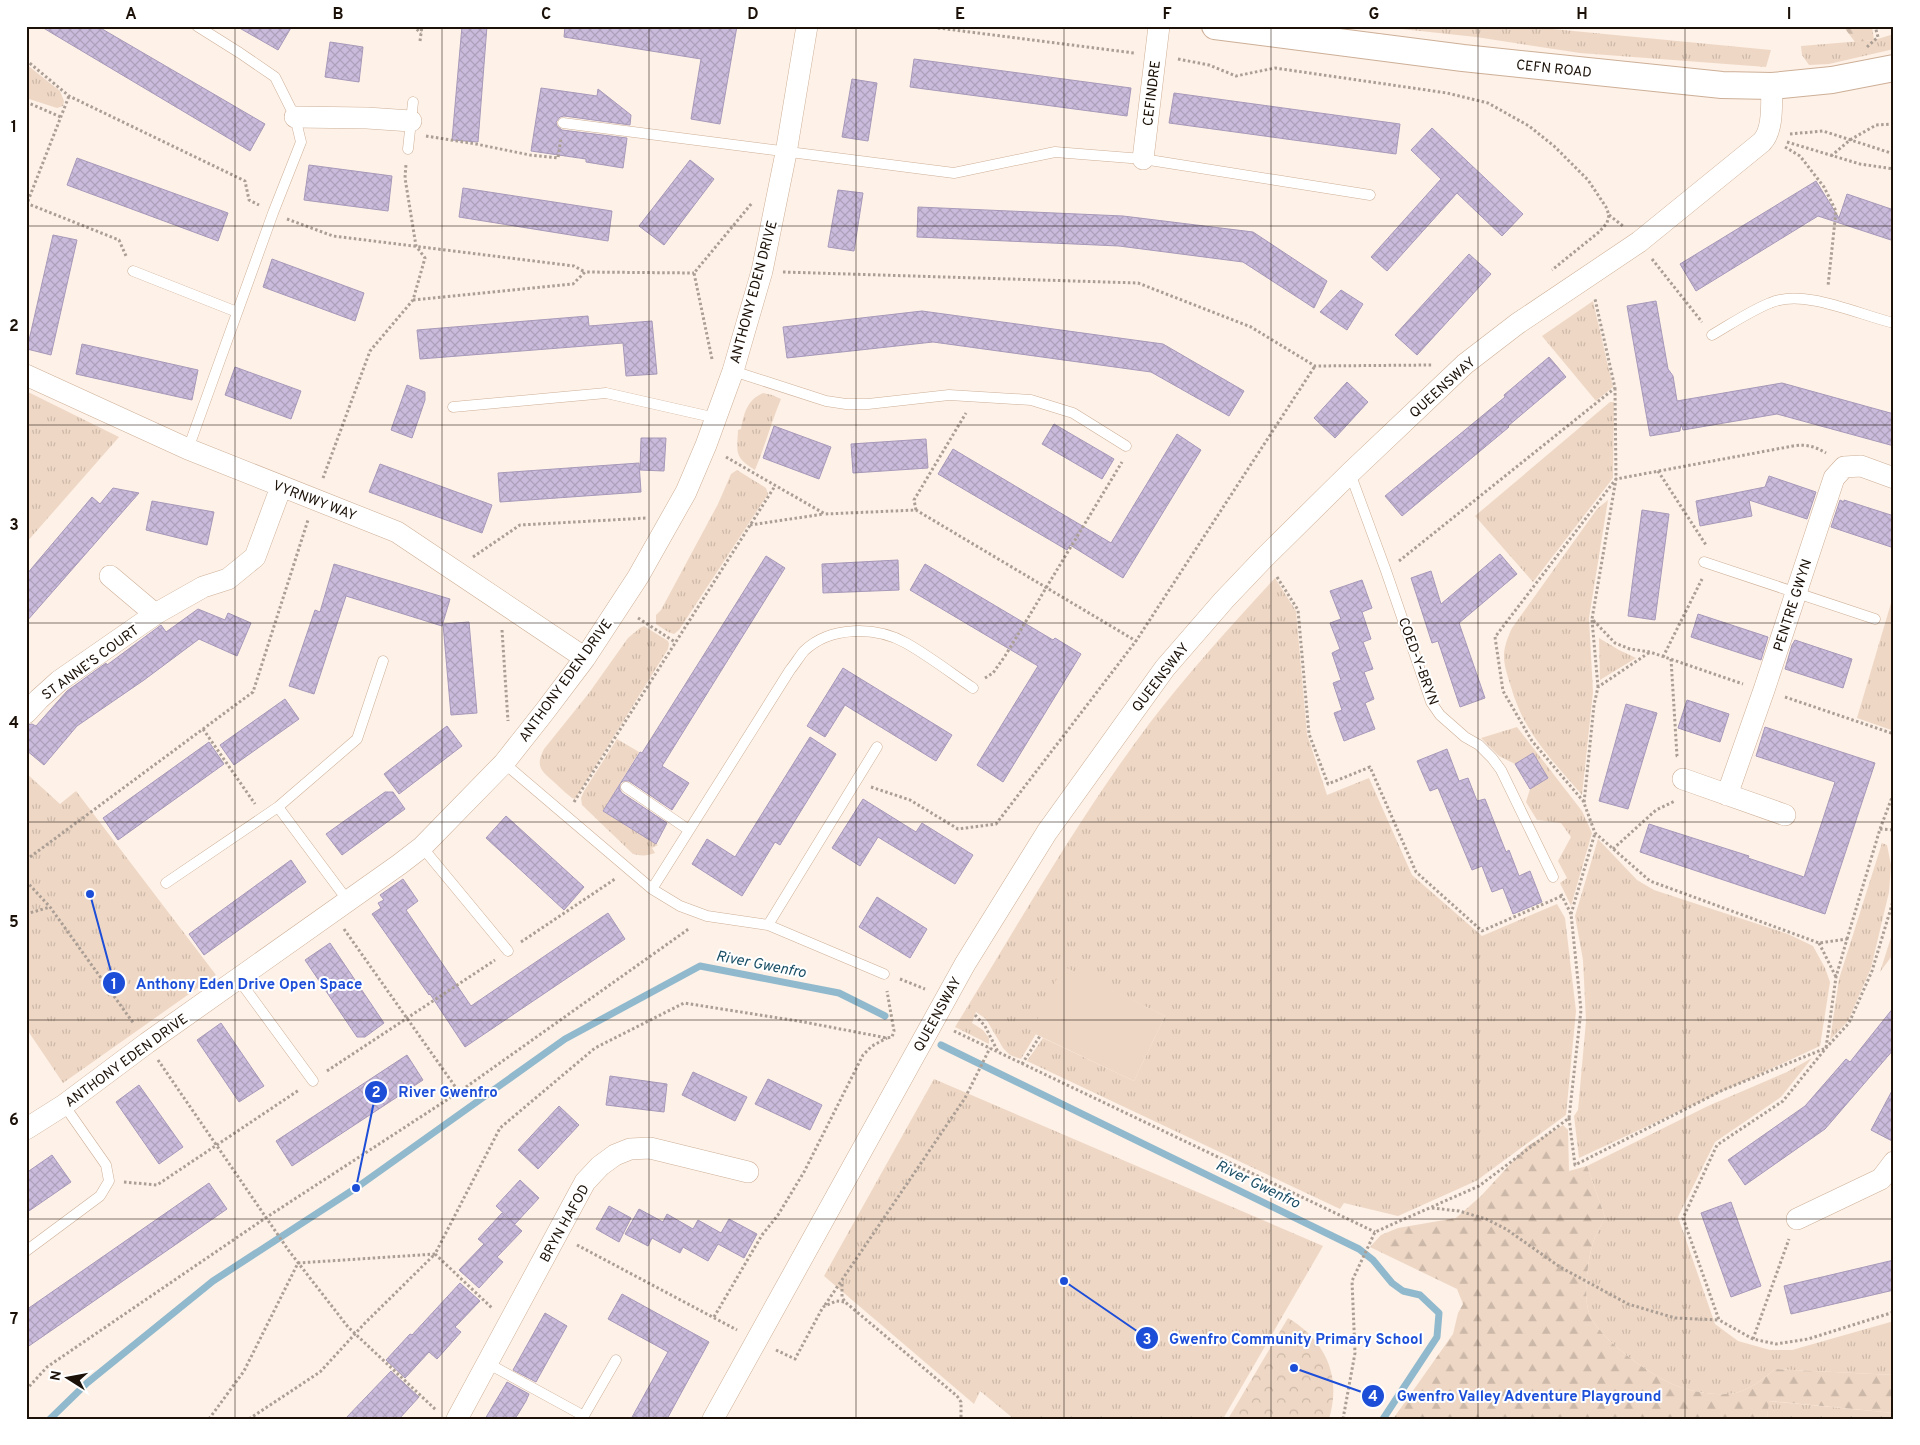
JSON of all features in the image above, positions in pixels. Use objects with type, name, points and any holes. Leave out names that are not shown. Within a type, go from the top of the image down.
[{"type":"street","name":"ANTHONY EDEN DRIVE","points":[[26,1129],[64,1105],[147,1043],[239,980],[422,847],[507,759],[584,658],[638,577],[673,517],[686,492],[716,418],[732,372],[762,271],[786,152],[807,26]]},
{"type":"street","name":"CEFINDRE","points":[[1143,159],[1160,26]]},
{"type":"street","name":"CEFN ROAD","points":[[1215,26],[1463,58],[1722,85],[1772,86],[1832,80],[1894,68]]},
{"type":"street","points":[[1767,137],[1772,86]]},
{"type":"street","points":[[295,117],[411,119]]},
{"type":"street","name":"QUEENSWAY","points":[[713,1419],[965,964],[1042,840],[1165,668],[1224,600],[1264,558],[1465,364],[1517,324],[1639,242],[1767,137]]},
{"type":"street","name":"VYRNWY WAY","points":[[26,375],[188,449],[397,532],[584,658]]},
{"type":"street","points":[[1844,467],[1861,466],[1894,478]]},
{"type":"street","name":"PENTRE GWYN","points":[[1728,796],[1834,478],[1844,467]]},
{"type":"street","name":"ST ANNE'S COURT","points":[[26,712],[59,681],[155,614],[203,587],[228,579],[255,557],[282,487]]},
{"type":"street","name":"ST ANNE'S COURT","points":[[110,576],[155,614]]},
{"type":"street","points":[[1682,779],[1786,815]]},
{"type":"street","name":"BRYN HAFOD","points":[[448,1415],[487,1363],[585,1182],[600,1166],[615,1155],[630,1149],[650,1148],[748,1172]]},
{"type":"street","points":[[1797,1219],[1881,1180],[1894,1162]]},
{"type":"lane","points":[[188,449],[273,213],[301,142],[295,117],[275,77],[196,26]]},
{"type":"lane","points":[[408,149],[411,119]]},
{"type":"lane","points":[[563,123],[954,174],[1055,152],[1143,159],[1370,195]]},
{"type":"lane","points":[[133,271],[238,312]]},
{"type":"lane","points":[[1712,335],[1771,302],[1791,298],[1811,300],[1894,323]]},
{"type":"lane","points":[[732,372],[826,401],[846,404],[868,404],[949,395],[1030,400],[1073,413],[1126,446]]},
{"type":"lane","points":[[454,406],[606,393],[716,418]]},
{"type":"lane","name":"COED-Y-BRYN","points":[[1350,473],[1431,702],[1440,715],[1465,737],[1479,745],[1501,770],[1552,877]]},
{"type":"lane","points":[[1706,563],[1875,619]]},
{"type":"lane","points":[[652,889],[790,670],[804,651],[821,639],[840,633],[862,630],[884,635],[904,642],[973,688]]},
{"type":"lane","points":[[166,883],[278,807],[357,740],[383,660]]},
{"type":"lane","points":[[768,925],[877,747]]},
{"type":"lane","points":[[507,759],[565,816],[652,889],[680,906],[707,916],[768,925],[884,974]]},
{"type":"lane","points":[[626,787],[689,830]]},
{"type":"lane","points":[[278,807],[340,907]]},
{"type":"lane","points":[[422,847],[508,951]]},
{"type":"lane","points":[[239,980],[313,1081]]},
{"type":"lane","points":[[26,1252],[100,1196],[109,1181],[106,1165],[64,1105]]},
{"type":"lane","points":[[487,1363],[583,1418],[616,1360]]},
{"type":"path","points":[[413,26],[421,33]]},
{"type":"path","points":[[420,41],[422,26]]},
{"type":"path","points":[[923,26],[1209,64],[1236,76],[1275,68],[1447,93],[1488,103],[1529,126],[1554,146],[1588,180],[1606,207],[1609,215],[1607,224],[1599,232],[1546,276]]},
{"type":"path","points":[[26,60],[70,96],[245,181],[249,200],[273,213],[333,236],[574,266],[585,272],[694,273]]},
{"type":"path","points":[[70,96],[27,204],[119,240],[133,271]]},
{"type":"path","points":[[26,102],[61,117]]},
{"type":"path","points":[[411,119],[476,144],[530,155],[558,158],[563,123]]},
{"type":"path","points":[[1832,156],[1850,140],[1876,125],[1894,124]]},
{"type":"path","points":[[1767,137],[1823,131],[1894,154]]},
{"type":"path","points":[[1767,137],[1860,164],[1894,169]]},
{"type":"path","points":[[1767,137],[1800,156],[1824,187],[1836,211],[1826,304]]},
{"type":"path","points":[[694,273],[753,202]]},
{"type":"path","points":[[1639,242],[1712,335]]},
{"type":"path","points":[[762,271],[1138,283],[1251,327],[1315,366],[1465,364]]},
{"type":"path","points":[[413,300],[573,284],[585,272]]},
{"type":"path","points":[[694,273],[712,360],[732,372]]},
{"type":"path","points":[[1584,802],[1594,705],[1598,687],[1592,619],[1616,479],[1616,388],[1589,275]]},
{"type":"path","points":[[857,782],[910,800],[958,829],[996,824],[1136,641],[1315,366]]},
{"type":"path","points":[[1386,571],[1616,388]]},
{"type":"path","points":[[916,510],[914,500],[975,398]]},
{"type":"path","points":[[1844,467],[1826,453],[1805,444],[1616,479],[1495,637],[1503,691],[1532,741],[1584,802],[1595,834],[1650,881],[1819,943],[1847,939]]},
{"type":"path","points":[[706,445],[824,514]]},
{"type":"path","points":[[973,688],[993,673],[1005,656],[1130,448],[1126,446]]},
{"type":"path","points":[[1658,471],[1706,545],[1706,563],[1663,657]]},
{"type":"path","points":[[565,816],[775,486]]},
{"type":"path","points":[[750,525],[824,514],[916,510],[1136,641]]},
{"type":"path","points":[[454,570],[520,525],[673,517]]},
{"type":"path","points":[[1264,558],[1298,610],[1309,734],[1328,784],[1370,767],[1416,872],[1482,931],[1562,896]]},
{"type":"path","points":[[500,601],[507,759]]},
{"type":"path","points":[[619,605],[675,642]]},
{"type":"path","points":[[1592,619],[1615,643],[1630,649],[1650,652],[1894,734]]},
{"type":"path","points":[[1598,687],[1650,652]]},
{"type":"path","points":[[1613,849],[1656,810],[1675,801],[1690,761],[1677,756],[1671,659]]},
{"type":"path","points":[[203,729],[264,816]]},
{"type":"path","points":[[1826,1048],[1836,978],[1880,828],[1894,792]]},
{"type":"path","points":[[1880,828],[1893,830],[1894,839]]},
{"type":"path","points":[[1571,914],[1595,834]]},
{"type":"path","points":[[109,1181],[157,1185],[629,869]]},
{"type":"path","points":[[1552,877],[1571,914],[1581,1010],[1569,1118],[1575,1165],[1723,1090],[1826,1048]]},
{"type":"path","points":[[1719,1320],[1683,1218],[1717,1144],[1783,1101],[1849,1022],[1872,971],[1894,898]]},
{"type":"path","points":[[26,914],[50,907]]},
{"type":"path","points":[[340,907],[407,1019],[458,1092]]},
{"type":"path","points":[[26,1390],[47,1367],[267,1217],[458,1092],[707,916]]},
{"type":"path","points":[[1819,943],[1836,978]]},
{"type":"path","points":[[714,1317],[762,1235],[778,1215],[804,1172],[863,1056],[872,1046],[892,1037],[894,1031],[884,974]]},
{"type":"path","points":[[903,980],[925,989]]},
{"type":"path","points":[[249,1419],[320,1372],[435,1254],[500,1128],[595,1048],[684,1002],[887,1038]]},
{"type":"path","points":[[974,1015],[986,1026],[999,1052]]},
{"type":"path","points":[[932,1021],[1375,1232]]},
{"type":"path","points":[[1022,1064],[1040,1036]]},
{"type":"path","points":[[557,1234],[795,1359],[823,1307],[969,1091],[989,1049]]},
{"type":"path","points":[[1342,1419],[1355,1354],[1352,1281],[1375,1232],[1479,1186],[1569,1118]]},
{"type":"path","points":[[1430,1208],[1459,1211],[1486,1219],[1506,1229],[1560,1267],[1628,1304],[1675,1318],[1719,1320],[1753,1339],[1776,1344],[1808,1338],[1894,1312]]},
{"type":"path","points":[[1753,1339],[1797,1219]]},
{"type":"path","points":[[275,1231],[348,1326],[448,1415]]},
{"type":"path","points":[[298,1262],[435,1254],[509,1324]]},
{"type":"path","points":[[209,1419],[244,1371],[298,1262]]},
{"type":"path","points":[[842,1280],[842,1297],[845,1302],[957,1396],[961,1402],[961,1418]]},
{"type":"path","points":[[823,1307],[836,1301],[845,1302]]},
{"type":"green space","points":[[1374,26],[1521,26],[1771,50],[1766,67],[1580,53],[1476,37]]},
{"type":"green space","points":[[1843,26],[1872,26],[1874,40],[1855,42]]},
{"type":"green space","points":[[1894,34],[1894,49],[1829,64],[1809,65],[1802,55],[1801,46],[1874,40]]},
{"type":"green space","points":[[26,64],[60,91],[64,101],[63,106],[57,108],[26,98]]},
{"type":"green space","points":[[1593,301],[1613,387],[1596,401],[1542,336]]},
{"type":"green space","points":[[26,391],[119,437],[26,543]]},
{"type":"green space","points":[[763,393],[781,399],[755,470],[743,462],[738,454],[738,430],[741,429],[745,412],[750,403]]},
{"type":"green space","points":[[1610,402],[1614,402],[1613,478],[1533,582],[1475,516]]},
{"type":"green space","points":[[737,470],[766,488],[768,494],[679,630],[674,634],[668,632],[656,624],[656,615],[661,610],[718,504],[731,474]]},
{"type":"green space","points":[[1608,500],[1589,618],[1593,692],[1582,795],[1540,745],[1523,718],[1506,670],[1504,651],[1512,628],[1597,509]]},
{"type":"green space","points":[[1275,578],[1296,611],[1307,734],[1327,795],[1369,778],[1412,875],[1482,936],[1557,904],[1565,918],[1576,1011],[1566,1115],[1476,1181],[1398,1216],[1344,1203],[1340,1209],[1027,1061],[1043,1038],[1134,1081],[1165,1016],[1063,967],[1032,1032],[1036,1034],[1021,1059],[1010,1055],[1003,1048],[986,1019],[976,1012],[972,1023],[983,1030],[989,1038],[989,1044],[955,1027],[1049,873],[1123,760],[1179,686]]},
{"type":"green space","points":[[1894,593],[1894,731],[1857,718]]},
{"type":"green space","points":[[644,626],[668,641],[668,649],[575,799],[572,798],[543,771],[540,764],[541,755],[589,693],[628,638]]},
{"type":"green space","points":[[1599,638],[1619,650],[1636,658],[1600,680]]},
{"type":"green space","points":[[1517,727],[1582,811],[1592,833],[1571,906],[1560,883],[1567,878],[1558,861],[1571,837],[1561,823],[1537,820],[1526,802],[1530,789],[1547,778],[1533,753],[1515,764],[1499,756],[1481,738]]},
{"type":"green space","points":[[617,739],[639,752],[603,811],[658,845],[652,848],[655,853],[652,854],[633,854],[582,805],[581,798],[584,791]]},
{"type":"green space","points":[[26,773],[60,804],[76,791],[216,975],[63,1083],[26,1028]]},
{"type":"green space","points":[[1598,839],[1637,880],[1654,890],[1788,934],[1813,946],[1830,982],[1820,1046],[1579,1158],[1574,1116],[1578,1110],[1586,1021],[1583,960],[1575,916]]},
{"type":"green space","points":[[1882,843],[1887,845],[1891,865],[1889,892],[1871,968],[1848,1021],[1830,1040],[1839,979]]},
{"type":"green space","points":[[1894,928],[1894,953],[1880,972]]},
{"type":"green space","points":[[1063,966],[1165,1016],[1134,1081],[1031,1032]]},
{"type":"green space","points":[[1812,1058],[1781,1097],[1715,1142],[1678,1217],[1715,1324],[1738,1341],[1770,1350],[1792,1350],[1894,1321],[1894,1375],[1775,1369],[1747,1389],[1728,1394],[1700,1392],[1672,1384],[1650,1372],[1625,1354],[1602,1333],[1589,1313],[1586,1296],[1588,1264],[1592,1244],[1605,1217],[1587,1166],[1708,1106],[1787,1072]]},
{"type":"green space","points":[[934,1079],[1323,1246],[1223,1419],[1014,1419],[980,1391],[974,1404],[824,1276]]},
{"type":"green space","points":[[1563,1125],[1568,1130],[1569,1171],[1587,1166],[1605,1217],[1592,1244],[1587,1275],[1587,1306],[1594,1323],[1625,1354],[1650,1372],[1672,1384],[1685,1389],[1707,1393],[1728,1394],[1747,1389],[1775,1369],[1894,1375],[1894,1413],[1769,1401],[1767,1419],[1393,1419],[1453,1334],[1458,1313],[1463,1304],[1457,1289],[1370,1247],[1381,1235],[1398,1228],[1456,1218],[1481,1196],[1526,1147]]},
{"type":"green space","points":[[1288,1318],[1312,1337],[1321,1348],[1327,1361],[1333,1388],[1329,1419],[1228,1419]]},
{"type":"green space","points":[[1768,1401],[1894,1413],[1894,1419],[1767,1419]]},
{"type":"building","points":[[40,26],[97,26],[265,124],[250,151]]},
{"type":"building","points":[[236,26],[292,26],[278,50]]},
{"type":"building","points":[[462,26],[487,26],[478,142],[452,140]]},
{"type":"building","points":[[565,26],[737,26],[720,124],[691,119],[701,59],[564,37]]},
{"type":"building","points":[[330,42],[363,47],[359,82],[325,77]]},
{"type":"building","points":[[914,59],[1131,88],[1127,116],[910,87]]},
{"type":"building","points":[[852,79],[877,83],[868,141],[842,137]]},
{"type":"building","points":[[541,88],[597,96],[598,89],[631,115],[630,125],[564,116],[560,117],[556,122],[557,126],[562,130],[627,138],[623,168],[586,162],[586,159],[531,151]]},
{"type":"building","points":[[1174,93],[1400,124],[1396,154],[1169,123]]},
{"type":"building","points":[[1432,128],[1523,214],[1502,236],[1457,193],[1387,271],[1371,257],[1441,179],[1411,150]]},
{"type":"building","points":[[77,158],[228,213],[218,241],[67,185]]},
{"type":"building","points":[[690,160],[714,179],[664,245],[639,226]]},
{"type":"building","points":[[309,165],[392,176],[388,211],[304,200]]},
{"type":"building","points":[[1816,181],[1839,218],[1847,194],[1894,210],[1894,241],[1818,216],[1696,291],[1680,264]]},
{"type":"building","points":[[463,188],[612,211],[608,241],[459,217]]},
{"type":"building","points":[[838,190],[863,193],[854,251],[828,247]]},
{"type":"building","points":[[918,207],[1123,216],[1253,232],[1327,281],[1314,308],[1243,262],[1119,246],[917,237]]},
{"type":"building","points":[[53,235],[77,240],[51,355],[27,349]]},
{"type":"building","points":[[1469,254],[1491,274],[1417,355],[1395,335]]},
{"type":"building","points":[[272,259],[364,293],[355,321],[263,287]]},
{"type":"building","points":[[1341,290],[1363,304],[1347,330],[1320,312]]},
{"type":"building","points":[[1656,301],[1668,369],[1673,376],[1677,401],[1782,383],[1894,414],[1894,446],[1777,414],[1683,430],[1681,424],[1680,431],[1650,436],[1627,306]]},
{"type":"building","points":[[922,311],[1163,344],[1244,391],[1229,416],[1151,372],[933,342],[787,358],[783,327]]},
{"type":"building","points":[[588,316],[589,326],[652,321],[657,374],[626,376],[623,343],[420,359],[417,330]]},
{"type":"building","points":[[82,344],[198,370],[192,400],[76,374]]},
{"type":"building","points":[[1549,357],[1566,377],[1402,516],[1385,496],[1505,397],[1504,395]]},
{"type":"building","points":[[235,367],[301,391],[291,419],[225,395]]},
{"type":"building","points":[[1347,382],[1368,402],[1335,438],[1314,418]]},
{"type":"building","points":[[407,385],[425,392],[425,400],[412,438],[391,430]]},
{"type":"building","points":[[1054,424],[1114,459],[1102,479],[1042,444]]},
{"type":"building","points":[[774,426],[831,447],[819,479],[763,458]]},
{"type":"building","points":[[1177,434],[1201,450],[1123,578],[1070,545],[1067,550],[938,474],[953,449],[1111,543]]},
{"type":"building","points":[[641,438],[666,438],[664,471],[640,470]]},
{"type":"building","points":[[926,439],[928,468],[853,473],[851,444]]},
{"type":"building","points":[[639,463],[641,492],[500,502],[498,473]]},
{"type":"building","points":[[380,464],[492,505],[482,533],[369,492]]},
{"type":"building","points":[[1769,476],[1816,492],[1807,519],[1749,500],[1752,516],[1700,526],[1696,501],[1765,487]]},
{"type":"building","points":[[113,488],[139,493],[26,622],[26,575],[92,497],[100,504]]},
{"type":"building","points":[[1840,500],[1894,516],[1894,548],[1831,527]]},
{"type":"building","points":[[152,501],[214,512],[207,545],[146,530]]},
{"type":"building","points":[[1642,510],[1669,514],[1655,620],[1628,616]]},
{"type":"building","points":[[1500,554],[1517,574],[1459,623],[1485,698],[1460,707],[1438,641],[1432,643],[1411,578],[1431,571],[1441,604]]},
{"type":"building","points":[[766,556],[785,568],[662,766],[689,783],[672,810],[629,781],[623,781],[620,784],[622,793],[667,823],[656,844],[603,811],[640,752],[642,753]]},
{"type":"building","points":[[898,560],[899,590],[823,593],[822,564]]},
{"type":"building","points":[[334,564],[450,599],[442,626],[346,596],[314,694],[289,686],[315,610],[320,612]]},
{"type":"building","points":[[925,564],[1053,640],[1055,638],[1081,654],[1003,782],[977,765],[1038,666],[910,590]]},
{"type":"building","points":[[1362,580],[1372,608],[1362,612],[1371,639],[1363,642],[1373,669],[1364,672],[1374,699],[1365,703],[1375,729],[1344,741],[1334,713],[1342,710],[1333,683],[1341,680],[1332,653],[1340,649],[1330,623],[1341,619],[1330,591]]},
{"type":"building","points":[[198,609],[225,620],[228,613],[251,623],[237,656],[199,639],[77,726],[44,765],[26,750],[26,725],[32,724],[36,726],[67,691],[106,663],[107,665],[161,625],[166,632]]},
{"type":"building","points":[[1698,614],[1768,637],[1761,660],[1691,637]]},
{"type":"building","points":[[469,622],[477,713],[451,715],[443,624]]},
{"type":"building","points":[[1795,640],[1852,659],[1843,688],[1785,669]]},
{"type":"building","points":[[843,668],[952,735],[936,761],[845,705],[825,737],[807,726]]},
{"type":"building","points":[[285,699],[299,719],[234,765],[220,745]]},
{"type":"building","points":[[1687,700],[1729,714],[1720,742],[1678,728]]},
{"type":"building","points":[[1626,704],[1657,713],[1628,809],[1599,801]]},
{"type":"building","points":[[447,726],[462,746],[399,794],[384,774]]},
{"type":"building","points":[[1765,727],[1875,763],[1825,914],[1640,852],[1649,824],[1749,856],[1748,858],[1804,877],[1835,782],[1756,756]]},
{"type":"building","points":[[810,737],[836,754],[780,845],[775,842],[742,896],[692,864],[707,839],[735,857]]},
{"type":"building","points":[[209,742],[224,764],[118,840],[103,818]]},
{"type":"building","points":[[1447,749],[1459,781],[1468,778],[1477,801],[1485,799],[1506,852],[1509,850],[1519,876],[1530,871],[1542,902],[1513,914],[1503,888],[1492,892],[1482,866],[1472,870],[1438,788],[1430,791],[1417,761]]},
{"type":"building","points":[[1533,753],[1548,778],[1530,789],[1515,764]]},
{"type":"building","points":[[385,792],[393,792],[405,809],[342,855],[326,834]]},
{"type":"building","points":[[863,799],[916,832],[922,823],[973,855],[955,884],[878,837],[860,866],[832,848]]},
{"type":"building","points":[[506,816],[584,887],[564,910],[486,838]]},
{"type":"building","points":[[291,860],[306,882],[204,955],[189,934]]},
{"type":"building","points":[[403,879],[418,901],[406,910],[471,1006],[608,913],[625,939],[465,1047],[430,994],[372,914],[381,908],[378,903],[384,900],[380,895]]},
{"type":"building","points":[[877,897],[927,929],[910,958],[859,927]]},
{"type":"building","points":[[330,943],[384,1023],[365,1037],[357,1037],[305,960]]},
{"type":"building","points":[[1894,1007],[1894,1049],[1825,1129],[1745,1185],[1728,1160],[1805,1106],[1846,1059],[1850,1062]]},
{"type":"building","points":[[221,1023],[264,1086],[239,1102],[197,1040]]},
{"type":"building","points":[[407,1055],[423,1080],[292,1166],[276,1141]]},
{"type":"building","points":[[693,1072],[747,1097],[735,1121],[682,1095]]},
{"type":"building","points":[[610,1076],[667,1084],[664,1112],[606,1105]]},
{"type":"building","points":[[768,1079],[822,1105],[810,1130],[755,1104]]},
{"type":"building","points":[[139,1085],[183,1147],[159,1164],[116,1102]]},
{"type":"building","points":[[1894,1087],[1894,1142],[1871,1130]]},
{"type":"building","points":[[559,1106],[579,1125],[538,1169],[518,1150]]},
{"type":"building","points":[[52,1155],[71,1182],[26,1213],[26,1173]]},
{"type":"building","points":[[520,1180],[539,1198],[515,1224],[496,1206]]},
{"type":"building","points":[[209,1183],[227,1209],[26,1348],[26,1310]]},
{"type":"building","points":[[1731,1202],[1761,1286],[1731,1297],[1701,1213]]},
{"type":"building","points":[[609,1206],[631,1218],[619,1242],[596,1229]]},
{"type":"building","points":[[639,1209],[663,1222],[667,1214],[693,1229],[698,1220],[721,1233],[729,1219],[757,1234],[744,1258],[718,1244],[708,1261],[683,1247],[680,1253],[652,1238],[648,1246],[625,1234]]},
{"type":"building","points":[[502,1213],[522,1231],[497,1257],[503,1262],[479,1288],[459,1270],[484,1244],[478,1239]]},
{"type":"building","points":[[1894,1260],[1894,1290],[1791,1314],[1784,1286]]},
{"type":"building","points":[[460,1283],[480,1301],[455,1327],[461,1332],[437,1359],[429,1352],[405,1378],[386,1360]]},
{"type":"building","points":[[622,1294],[709,1342],[667,1419],[631,1419],[668,1352],[608,1319]]},
{"type":"building","points":[[545,1313],[567,1326],[536,1382],[513,1370]]},
{"type":"building","points":[[391,1371],[419,1397],[399,1419],[345,1419]]},
{"type":"building","points":[[507,1382],[529,1394],[526,1401],[515,1419],[485,1419]]},
{"type":"waterway","name":"River Gwenfro","points":[[50,1419],[87,1383],[213,1281],[356,1188],[565,1039],[700,966],[839,993],[885,1016]]},
{"type":"waterway","name":"River Gwenfro","points":[[941,1045],[1359,1249],[1373,1260],[1392,1283],[1403,1291],[1420,1295],[1439,1313],[1437,1337],[1383,1419]]},
{"type":"place","name":"Anthony Eden Drive Open Space","points":[[90,894]]},
{"type":"place","name":"River Gwenfro","points":[[356,1188]]},
{"type":"place","name":"Gwenfro Community Primary School","points":[[1064,1281]]},
{"type":"place","name":"Gwenfro Valley Adventure Playground","points":[[1294,1368]]}]
